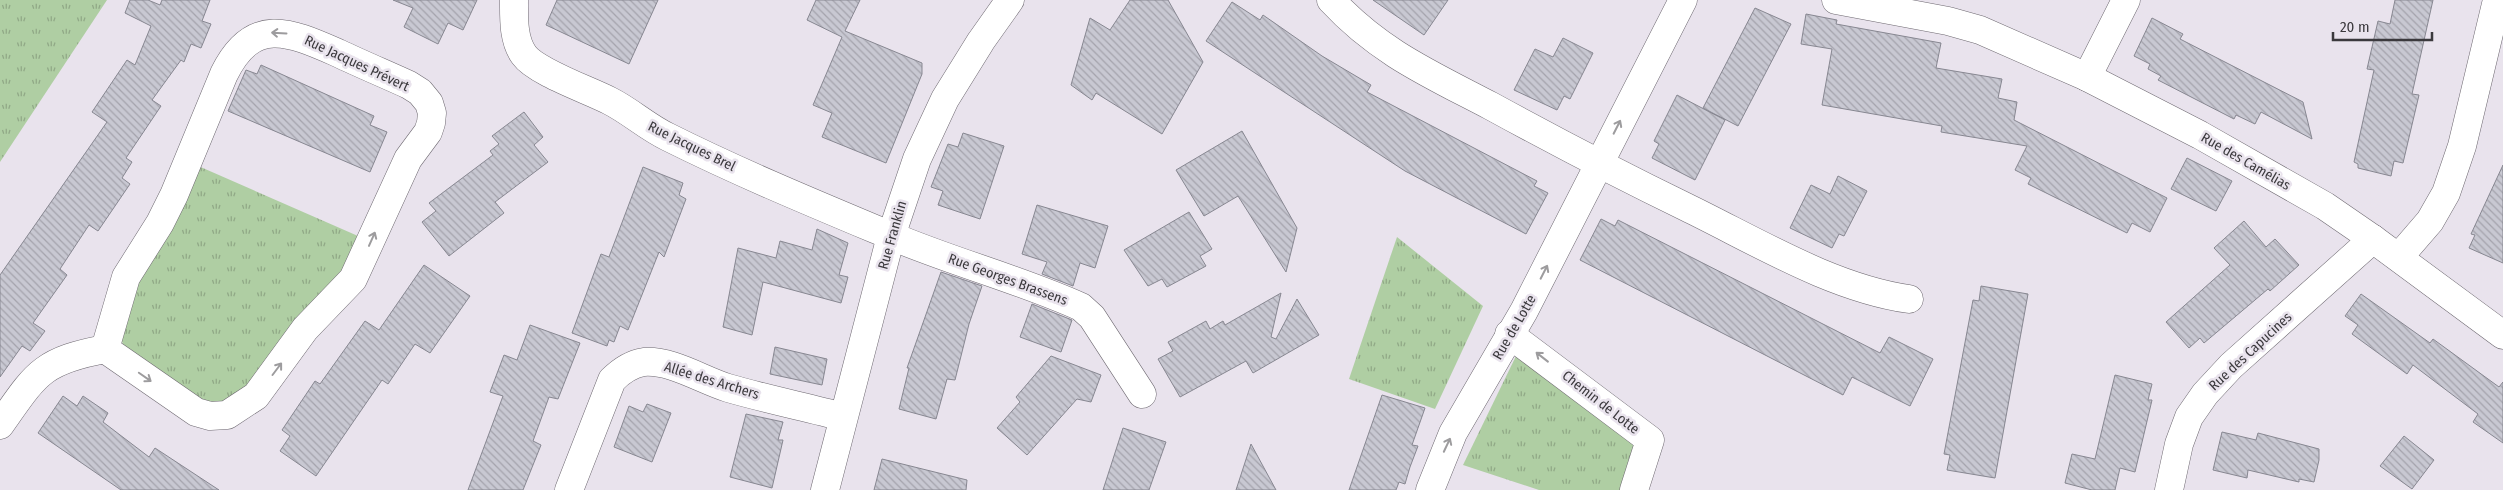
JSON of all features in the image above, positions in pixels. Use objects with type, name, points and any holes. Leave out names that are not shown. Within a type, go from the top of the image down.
[{"type":"street","name":"Rue Jacques Brel","points":[[514,0],[514,26],[518,41],[524,55],[535,65],[613,102],[644,124],[668,137],[891,236]]},
{"type":"street","name":"Rue Franklin","points":[[825,490],[891,236],[917,160],[946,99],[1010,0]]},
{"type":"street","points":[[1331,0],[1357,28],[1392,54],[1598,164],[1828,276],[1875,293],[1909,299]]},
{"type":"street","name":"Rue de Lotte","points":[[1430,490],[1453,433],[1536,288],[1683,0]]},
{"type":"street","name":"Rue des Camélias","points":[[1836,0],[1948,21],[1980,30],[2087,76],[2268,173],[2373,239],[2503,335]]},
{"type":"street","points":[[2087,76],[2126,0]]},
{"type":"street","points":[[2399,257],[2430,221],[2446,193],[2462,146],[2498,8]]},
{"type":"street","name":"Rue Jacques Prévert","points":[[270,33],[298,36],[409,85],[420,92],[429,103],[432,112],[428,132],[408,159],[353,279],[305,329],[278,368],[250,400],[227,415],[210,416],[196,412],[105,349],[126,277],[160,224],[224,74],[231,59],[242,47],[270,33]]},
{"type":"street","name":"Rue Georges Brassens","points":[[891,236],[1080,307],[1092,317],[1142,394]]},
{"type":"street","name":"Rue des Capucines","points":[[2169,490],[2179,444],[2189,417],[2205,394],[2231,366],[2373,239]]},
{"type":"street","name":"Chemin de Lotte","points":[[1509,334],[1650,440],[1634,490]]},
{"type":"street","points":[[0,425],[27,386],[52,364],[65,358],[105,349]]},
{"type":"street","name":"Allée des Archers","points":[[569,490],[612,380],[620,371],[634,364],[646,362],[662,364],[730,388],[843,417]]},
{"type":"green space","points":[[0,0],[107,0],[0,162]]},
{"type":"green space","points":[[196,165],[358,236],[340,277],[251,381],[231,399],[215,404],[199,402],[125,350],[119,333],[122,308]]},
{"type":"green space","points":[[1397,237],[1483,306],[1435,409],[1349,379]]},
{"type":"green space","points":[[1516,356],[1635,446],[1622,490],[1539,490],[1463,465]]},
{"type":"building","points":[[130,0],[148,0],[160,5],[162,0],[210,0],[202,21],[211,24],[201,48],[191,44],[184,62],[181,60],[152,100],[161,106],[126,158],[132,162],[122,178],[130,184],[98,231],[89,225],[60,269],[67,275],[33,323],[45,331],[30,351],[22,346],[0,377],[0,275],[107,122],[92,112],[127,60],[135,65],[151,26],[125,13]]},
{"type":"building","points":[[393,0],[477,0],[463,30],[448,23],[438,44],[404,27],[413,8]]},
{"type":"building","points":[[557,0],[658,0],[629,64],[546,25]]},
{"type":"building","points":[[816,0],[860,0],[845,31],[922,63],[922,74],[886,163],[822,137],[832,113],[813,105],[842,37],[807,20]]},
{"type":"building","points":[[1130,0],[1168,0],[1203,62],[1162,134],[1096,93],[1092,100],[1071,85],[1090,18],[1110,30]]},
{"type":"building","points":[[1373,0],[1448,0],[1424,35]]},
{"type":"building","points":[[2395,0],[2433,0],[2412,94],[2419,95],[2403,163],[2394,161],[2391,176],[2358,168],[2358,164],[2354,162],[2374,70],[2367,69],[2378,21],[2390,24]]},
{"type":"building","points":[[1232,2],[1260,20],[1263,15],[1322,56],[1371,85],[1367,92],[1537,181],[1534,186],[1548,193],[1526,234],[1405,171],[1206,41]]},
{"type":"building","points":[[1755,8],[1791,24],[1738,126],[1703,108]]},
{"type":"building","points":[[1806,14],[1837,20],[1836,24],[1941,43],[1936,68],[2002,79],[1998,98],[2017,102],[2014,120],[2167,198],[2150,232],[2132,223],[2127,233],[2028,184],[2031,178],[2015,170],[2027,146],[1941,132],[1942,126],[1822,105],[1832,49],[1801,44]]},
{"type":"building","points":[[2152,18],[2183,34],[2180,39],[2303,102],[2312,139],[2261,112],[2255,124],[2236,115],[2234,119],[2158,80],[2161,76],[2148,69],[2150,64],[2134,56]]},
{"type":"building","points":[[1563,38],[1593,53],[1570,99],[1564,96],[1557,110],[1514,90],[1535,49],[1553,57]]},
{"type":"building","points":[[261,65],[374,116],[370,125],[387,132],[370,172],[228,111],[246,70],[257,74]]},
{"type":"building","points":[[1677,95],[1725,120],[1695,180],[1652,158],[1659,144],[1654,141]]},
{"type":"building","points":[[524,112],[543,137],[534,145],[548,162],[495,202],[504,213],[449,256],[422,222],[436,211],[429,203],[493,155],[490,151],[499,144],[492,136]]},
{"type":"building","points":[[1242,131],[1297,228],[1286,272],[1238,196],[1204,216],[1176,170]]},
{"type":"building","points":[[963,133],[1004,146],[980,219],[938,205],[943,191],[931,187],[948,144],[958,147]]},
{"type":"building","points":[[2187,158],[2232,181],[2216,211],[2171,189]]},
{"type":"building","points":[[2503,165],[2503,263],[2469,248],[2475,235],[2471,234]]},
{"type":"building","points":[[643,167],[683,183],[679,195],[686,199],[664,257],[659,252],[628,330],[620,326],[614,342],[609,340],[607,346],[572,333],[601,254],[609,257]]},
{"type":"building","points":[[1838,176],[1867,191],[1844,236],[1839,234],[1832,248],[1790,228],[1811,185],[1830,194]]},
{"type":"building","points":[[1037,205],[1108,226],[1095,268],[1080,263],[1073,286],[1042,274],[1047,262],[1022,254]]},
{"type":"building","points":[[1189,212],[1212,249],[1200,256],[1206,266],[1167,287],[1162,279],[1148,286],[1124,250]]},
{"type":"building","points":[[1601,219],[1615,226],[1618,220],[1880,353],[1889,337],[1933,359],[1910,406],[1852,377],[1843,395],[1580,260]]},
{"type":"building","points":[[2244,221],[2266,247],[2275,239],[2299,265],[2270,291],[2268,289],[2204,343],[2200,338],[2189,348],[2166,322],[2230,265],[2214,248]]},
{"type":"building","points":[[817,229],[848,243],[839,275],[848,277],[841,303],[763,282],[752,335],[723,327],[738,248],[776,258],[780,241],[812,250]]},
{"type":"building","points":[[424,265],[470,296],[430,353],[415,344],[388,384],[382,380],[316,476],[280,451],[290,436],[282,430],[315,381],[320,384],[365,321],[379,330]]},
{"type":"building","points":[[941,272],[982,286],[969,324],[955,380],[947,379],[936,419],[899,409],[909,368],[907,368]]},
{"type":"building","points":[[1981,286],[2028,294],[1995,478],[1947,470],[1950,455],[1944,454],[1973,300],[1979,301]]},
{"type":"building","points":[[1281,293],[1271,337],[1276,339],[1297,299],[1319,335],[1253,373],[1246,361],[1180,397],[1158,359],[1173,351],[1168,342],[1206,321],[1210,329],[1223,321],[1225,325]]},
{"type":"building","points":[[2361,294],[2430,343],[2433,339],[2499,387],[2503,382],[2503,443],[2473,422],[2478,414],[2413,365],[2407,374],[2352,334],[2358,325],[2345,316]]},
{"type":"building","points":[[1032,304],[1072,320],[1061,352],[1020,337]]},
{"type":"building","points":[[530,325],[580,343],[558,399],[549,397],[533,441],[541,445],[523,490],[468,490],[503,396],[490,392],[504,355],[517,360]]},
{"type":"building","points":[[775,347],[827,359],[822,385],[770,374]]},
{"type":"building","points":[[1051,356],[1101,375],[1091,402],[1077,399],[1027,455],[997,428],[1020,402],[1016,397]]},
{"type":"building","points":[[2115,375],[2152,384],[2148,400],[2152,400],[2135,472],[2120,468],[2115,490],[2092,490],[2065,483],[2072,454],[2095,459]]},
{"type":"building","points":[[1382,395],[1425,408],[1412,445],[1418,446],[1405,484],[1399,482],[1396,490],[1349,490]]},
{"type":"building","points":[[63,396],[77,406],[83,396],[108,413],[103,422],[149,457],[155,448],[219,490],[121,490],[38,433]]},
{"type":"building","points":[[647,404],[671,413],[652,462],[614,447],[629,406],[643,412]]},
{"type":"building","points":[[746,414],[783,422],[778,440],[783,440],[772,488],[730,477]]},
{"type":"building","points":[[1123,428],[1166,442],[1149,490],[1103,490]]},
{"type":"building","points":[[2222,432],[2256,440],[2258,433],[2319,449],[2319,460],[2314,482],[2299,479],[2299,482],[2248,470],[2247,478],[2213,470]]},
{"type":"building","points":[[2404,436],[2434,460],[2412,489],[2380,466]]},
{"type":"building","points":[[1251,444],[1276,490],[1236,490]]},
{"type":"building","points":[[882,459],[967,480],[966,490],[874,490]]}]
